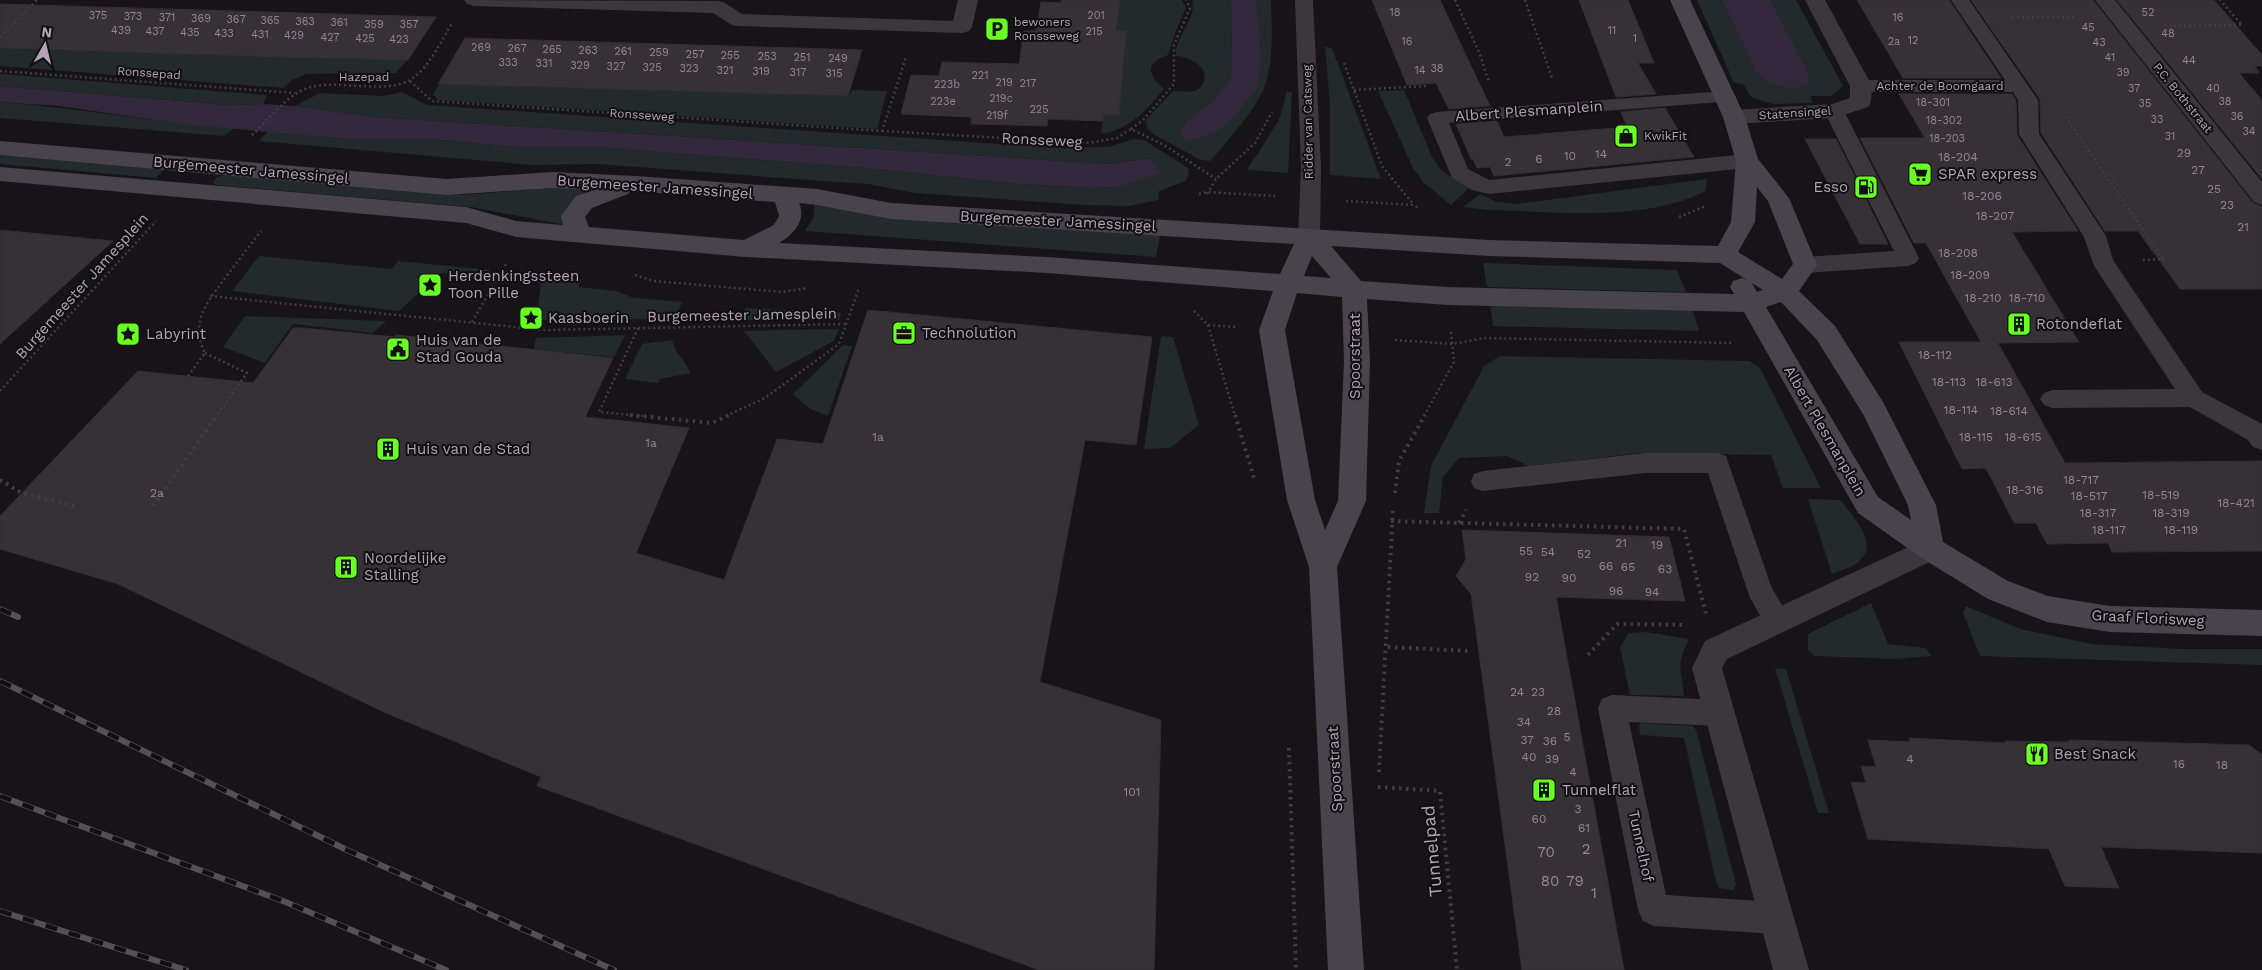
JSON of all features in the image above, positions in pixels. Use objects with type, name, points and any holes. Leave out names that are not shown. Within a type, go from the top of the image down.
[{"type":"main road","points":[[1680,0],[1726,97],[1747,161],[1743,222],[1725,255]]},
{"type":"main road","name":"Burgemeester Jamessingel","points":[[0,148],[447,187],[552,180],[636,184],[826,198],[891,211],[1309,237]]},
{"type":"main road","points":[[1309,237],[1288,284],[1447,296],[1751,302],[1785,292],[1805,265],[1778,198],[1747,161]]},
{"type":"main road","name":"Burgemeester Jamessingel","points":[[0,174],[466,215],[516,229],[582,235],[746,249],[1047,265],[1288,284]]},
{"type":"main road","points":[[582,235],[575,226],[573,216],[584,202],[597,195],[636,184]]},
{"type":"main road","points":[[746,249],[775,236],[788,225],[791,214],[789,203],[784,196]]},
{"type":"main road","points":[[1309,237],[1488,248],[1725,255],[1785,292],[1826,334],[1874,409],[1922,505],[1930,549]]},
{"type":"main road","points":[[1309,237],[1354,289]]},
{"type":"main road","name":"Albert Plesmanplein","points":[[1725,255],[1868,505],[1930,549]]},
{"type":"main road","name":"Spoorstraat","points":[[1288,284],[1272,330],[1301,500],[1323,567],[1346,970]]},
{"type":"main road","name":"Spoorstraat","points":[[1323,567],[1352,501],[1357,361],[1354,289]]},
{"type":"main road","name":"Graaf Florisweg","points":[[1930,549],[1998,590],[2047,609],[2110,619],[2262,623]]},
{"type":"street","points":[[474,0],[719,4],[737,20],[962,27],[968,0]]},
{"type":"street","points":[[1815,0],[1861,86]]},
{"type":"street","name":"P.C. Bothstraat","points":[[2105,0],[2262,197]]},
{"type":"street","name":"Statensingel","points":[[1734,117],[1834,110],[1860,102],[1861,86]]},
{"type":"street","points":[[1791,970],[1706,668],[1716,650],[1930,549]]},
{"type":"lane","name":"Achter de Boomgaard","points":[[1960,0],[2028,100],[2029,134],[2095,236],[2102,261],[2194,398],[2257,433],[2262,440]]},
{"type":"lane","name":"Ridder van Catsweg","points":[[1304,3],[1310,168],[1309,237]]},
{"type":"lane","name":"Achter de Boomgaard","points":[[1861,86],[2018,86]]},
{"type":"lane","name":"Albert Plesmanplein","points":[[1726,97],[1437,118],[1459,173],[1484,186],[1747,161]]},
{"type":"lane","points":[[1805,265],[1908,258],[1834,110]]},
{"type":"lane","name":"Achter de Boomgaard","points":[[2052,399],[2194,398]]},
{"type":"lane","points":[[1483,481],[1644,463],[1717,462],[1759,590],[1778,621]]},
{"type":"lane","name":"Tunnelhof","points":[[1719,714],[1612,708],[1654,910],[1776,918]]},
{"type":"path","points":[[0,37],[38,0]]},
{"type":"path","points":[[1186,0],[1190,8],[1185,22],[1178,33],[1172,57],[1174,84],[1132,129],[1164,145],[1216,178]]},
{"type":"path","points":[[1456,0],[1490,82],[1483,82]]},
{"type":"path","points":[[1525,0],[1562,108]]},
{"type":"path","points":[[2006,17],[2242,25],[2220,0]]},
{"type":"path","points":[[1304,3],[1337,47],[1382,166],[1413,205]]},
{"type":"path","name":"Hazepad","points":[[296,93],[326,85],[382,87],[410,81],[418,75],[453,23]]},
{"type":"path","points":[[882,131],[916,25]]},
{"type":"path","name":"Ronssepad","points":[[0,71],[296,93]]},
{"type":"path","name":"Ronsseweg","points":[[410,81],[432,101],[882,131],[1089,143],[1117,138],[1132,129]]},
{"type":"path","points":[[1354,90],[1430,86]]},
{"type":"path","points":[[248,140],[296,93]]},
{"type":"path","points":[[1207,192],[1216,178],[1255,143],[1274,106]]},
{"type":"path","name":"Burgemeester Jamesplein","points":[[0,391],[160,217]]},
{"type":"path","points":[[153,506],[247,374],[206,353],[200,345],[197,332],[199,318],[210,296],[264,227]]},
{"type":"path","points":[[472,322],[508,260]]},
{"type":"path","name":"Burgemeester Jamesplein","points":[[638,328],[599,412],[712,424],[765,398],[839,344],[860,287]]},
{"type":"path","name":"Burgemeester Jamesplein","points":[[210,296],[544,330],[846,324]]},
{"type":"path","points":[[1192,309],[1208,325],[1258,489]]},
{"type":"path","points":[[1399,461],[1454,362],[1453,344],[1484,338],[1743,343],[1774,340]]},
{"type":"path","points":[[188,376],[206,353]]},
{"type":"path","points":[[0,480],[22,493],[78,507]]},
{"type":"path","points":[[1469,651],[1388,647],[1391,521],[1684,529],[1716,650]]},
{"type":"path","points":[[1588,655],[1617,624],[1693,625],[1716,650]]},
{"type":"path","name":"Tunnelpad","points":[[1388,647],[1378,787],[1440,791],[1457,970]]},
{"type":"path","points":[[1289,777],[1296,970]]},
{"type":"shaded area","points":[[1120,0],[1182,0],[1186,8],[1168,55],[1155,61],[1152,65],[1151,69],[1154,79],[1164,89],[1129,124],[1101,134],[1103,115],[1119,115],[1126,31],[1116,31]]},
{"type":"shaded area","points":[[1192,0],[1230,0],[1232,24],[1231,77],[1214,101],[1186,121],[1179,134],[1184,138],[1261,49],[1256,0],[1271,0],[1270,65],[1262,94],[1249,114],[1210,161],[1201,160],[1153,134],[1147,128],[1146,120],[1173,91],[1194,91],[1200,88],[1204,82],[1205,75],[1201,66],[1186,58],[1176,56],[1179,41],[1193,8]]},
{"type":"shaded area","points":[[1230,0],[1256,0],[1261,53],[1260,74],[1257,86],[1235,116],[1221,128],[1206,136],[1186,141],[1179,134],[1186,121],[1214,101],[1231,77],[1232,24]]},
{"type":"shaded area","points":[[1697,0],[1796,0],[1843,86],[1831,96],[1810,96],[1813,103],[1773,104],[1751,97],[1743,84],[1734,83]]},
{"type":"shaded area","points":[[1722,0],[1770,0],[1804,65],[1810,82],[1804,86],[1790,88],[1768,81],[1757,73]]},
{"type":"shaded area","points":[[1325,47],[1332,48],[1381,179],[1330,175],[1330,104]]},
{"type":"shaded area","points":[[0,49],[407,60],[396,73],[307,74],[292,80],[283,88],[0,66]]},
{"type":"shaded area","points":[[0,74],[267,95],[263,104],[229,105],[0,86]]},
{"type":"shaded area","points":[[439,84],[849,96],[852,90],[887,91],[877,129],[439,100],[433,95]]},
{"type":"shaded area","points":[[0,86],[229,105],[263,104],[295,106],[375,117],[1110,164],[1150,158],[1160,173],[1118,187],[1093,188],[1018,184],[863,168],[595,147],[519,147],[430,139],[348,139],[190,125],[59,106],[0,102]]},
{"type":"shaded area","points":[[1404,90],[1433,159],[1442,171],[1469,188],[1451,205],[1423,182],[1413,168],[1378,91]]},
{"type":"shaded area","points":[[1287,91],[1292,92],[1288,173],[1247,170],[1279,120]]},
{"type":"shaded area","points":[[402,92],[427,105],[1060,148],[1109,147],[1133,139],[1144,140],[1188,168],[1189,174],[1186,181],[1159,191],[1158,200],[1129,206],[1084,205],[915,193],[868,184],[598,164],[532,165],[259,141],[269,130],[348,139],[430,139],[519,147],[595,147],[863,168],[1018,184],[1093,188],[1119,187],[1150,158],[1110,164],[375,117],[295,106],[320,93],[384,96]]},
{"type":"shaded area","points":[[0,102],[234,128],[224,136],[0,118]]},
{"type":"shaded area","points":[[0,154],[166,168],[156,178],[0,164]]},
{"type":"shaded area","points":[[225,175],[463,195],[550,188],[594,189],[577,201],[565,225],[471,207],[216,185],[213,182],[217,177]]},
{"type":"shaded area","points":[[1707,179],[1706,191],[1681,201],[1655,208],[1599,213],[1570,213],[1488,210],[1463,207],[1480,194],[1497,202],[1517,204]]},
{"type":"shaded area","points":[[815,202],[1160,235],[1156,257],[805,231],[813,218]]},
{"type":"shaded area","points":[[259,256],[392,269],[398,261],[490,270],[485,278],[441,273],[399,311],[232,291]]},
{"type":"shaded area","points":[[1483,263],[1677,270],[1686,292],[1487,287]]},
{"type":"shaded area","points":[[515,273],[582,279],[578,287],[616,291],[634,298],[682,302],[675,319],[536,320],[541,283],[510,280]]},
{"type":"shaded area","points":[[1490,303],[1692,309],[1699,331],[1493,326]]},
{"type":"shaded area","points":[[745,308],[841,313],[839,320],[742,320]]},
{"type":"shaded area","points":[[245,316],[386,321],[373,333],[293,324],[265,363],[223,347]]},
{"type":"shaded area","points":[[839,329],[834,341],[776,372],[744,331]]},
{"type":"shaded area","points":[[625,335],[614,357],[534,349],[536,338]]},
{"type":"shaded area","points":[[1161,336],[1173,337],[1199,425],[1170,448],[1144,449]]},
{"type":"shaded area","points":[[672,340],[676,350],[691,373],[660,379],[658,383],[625,379],[642,344]]},
{"type":"shaded area","points":[[843,345],[852,346],[828,416],[810,409],[793,394]]},
{"type":"shaded area","points":[[1500,356],[1749,361],[1760,368],[1821,488],[1783,488],[1771,455],[1638,453],[1529,466],[1507,456],[1459,458],[1443,477],[1439,513],[1424,513],[1431,466],[1484,366]]},
{"type":"shaded area","points":[[1808,499],[1840,500],[1852,514],[1863,531],[1867,548],[1864,556],[1857,563],[1832,574]]},
{"type":"shaded area","points":[[1871,603],[1888,644],[1926,648],[1931,656],[1894,659],[1815,656],[1808,650],[1808,634]]},
{"type":"shaded area","points":[[1966,606],[2020,629],[2092,644],[2180,649],[2262,649],[2262,665],[1980,656],[1963,613]]},
{"type":"shaded area","points":[[1646,632],[1689,639],[1681,662],[1684,696],[1630,695],[1620,647],[1629,633]]},
{"type":"shaded area","points":[[1775,668],[1786,669],[1829,813],[1818,813]]},
{"type":"shaded area","points":[[1641,723],[1693,726],[1696,730],[1736,884],[1734,890],[1719,888],[1716,882],[1684,738],[1640,735],[1639,726]]},
{"type":"building","points":[[1061,0],[1120,0],[1116,31],[1126,31],[1119,115],[1103,115],[1103,121],[1048,119],[1047,126],[971,124],[972,117],[901,114],[911,75],[939,76],[942,62],[1019,64],[1024,31],[1036,31],[1041,2],[1061,3]]},
{"type":"building","points":[[1372,0],[1440,0],[1490,106],[1449,109],[1436,83],[1407,85]]},
{"type":"building","points":[[1579,0],[1628,0],[1654,63],[1638,63],[1656,94],[1616,97]]},
{"type":"building","points":[[1857,0],[1949,0],[2001,78],[1903,78]]},
{"type":"building","points":[[1971,0],[2093,0],[2253,203],[2262,207],[2262,289],[2180,289],[2138,231],[2105,231],[2041,133],[2040,99]]},
{"type":"building","points":[[2117,0],[2214,0],[2262,55],[2262,66],[2255,66],[2259,73],[2239,73],[2262,100],[2262,179]]},
{"type":"building","points":[[0,4],[436,17],[408,60],[281,57],[0,48]]},
{"type":"building","points":[[465,38],[862,50],[848,96],[438,84]]},
{"type":"building","name":"Rotondeflat","points":[[1899,94],[2012,94],[2016,101],[2017,135],[2078,231],[2012,232],[2079,342],[1998,343],[2065,463],[2262,461],[2262,551],[2112,552],[2108,543],[2047,544],[2036,523],[2014,523],[1986,468],[1962,469],[1899,342],[1981,342],[1926,243],[1914,243],[1860,138],[1925,138]]},
{"type":"building","points":[[1665,108],[1694,157],[1494,176],[1490,167],[1477,168],[1473,159],[1471,159],[1456,124],[1497,121],[1504,137],[1627,127],[1621,112]]},
{"type":"building","points":[[1805,139],[1836,139],[1888,244],[1860,244]]},
{"type":"building","points":[[0,230],[113,241],[0,344]]},
{"type":"building","points":[[868,310],[1152,337],[1136,445],[1085,440],[1040,682],[1161,720],[1154,970],[1039,970],[537,786],[541,777],[386,713],[118,584],[0,549],[0,516],[138,371],[253,383],[293,328],[303,328],[395,337],[396,335],[613,358],[585,417],[689,428],[636,553],[724,580],[777,439],[823,444]]},
{"type":"building","name":"Tunnelflat","points":[[1462,530],[1669,537],[1685,601],[1556,597],[1624,970],[1522,970],[1471,594],[1456,576],[1466,559]]},
{"type":"building","points":[[1909,738],[2006,743],[2005,741],[2069,742],[2069,740],[2249,745],[2262,755],[2262,853],[2101,847],[2119,888],[2065,886],[2049,849],[1868,839],[1851,782],[1866,783],[1861,766],[1876,767],[1868,740],[1910,742]]},
{"type":"railway","points":[[0,609],[18,617]]},
{"type":"railway","points":[[0,681],[347,850],[614,970]]},
{"type":"railway","points":[[0,796],[283,901],[446,970]]},
{"type":"railway","points":[[0,911],[186,970]]},
{"type":"place","name":"bewoners Ronsseweg","points":[[997,29]]},
{"type":"place","name":"KwikFit","points":[[1626,136]]},
{"type":"place","name":"SPAR express","points":[[1920,174]]},
{"type":"place","name":"Esso","points":[[1866,187]]},
{"type":"place","name":"Herdenkingssteen Toon Pille","points":[[430,285]]},
{"type":"place","name":"Kaasboerin","points":[[531,318]]},
{"type":"place","name":"Rotondeflat","points":[[2019,324]]},
{"type":"place","name":"Technolution","points":[[904,333]]},
{"type":"place","name":"Labyrint","points":[[128,334]]},
{"type":"place","name":"Huis van de Stad Gouda","points":[[398,349]]},
{"type":"place","name":"Huis van de Stad","points":[[388,449]]},
{"type":"place","name":"Noordelijke Stalling","points":[[346,567]]},
{"type":"place","name":"Best Snack","points":[[2037,754]]},
{"type":"place","name":"Tunnelflat","points":[[1544,790]]}]
